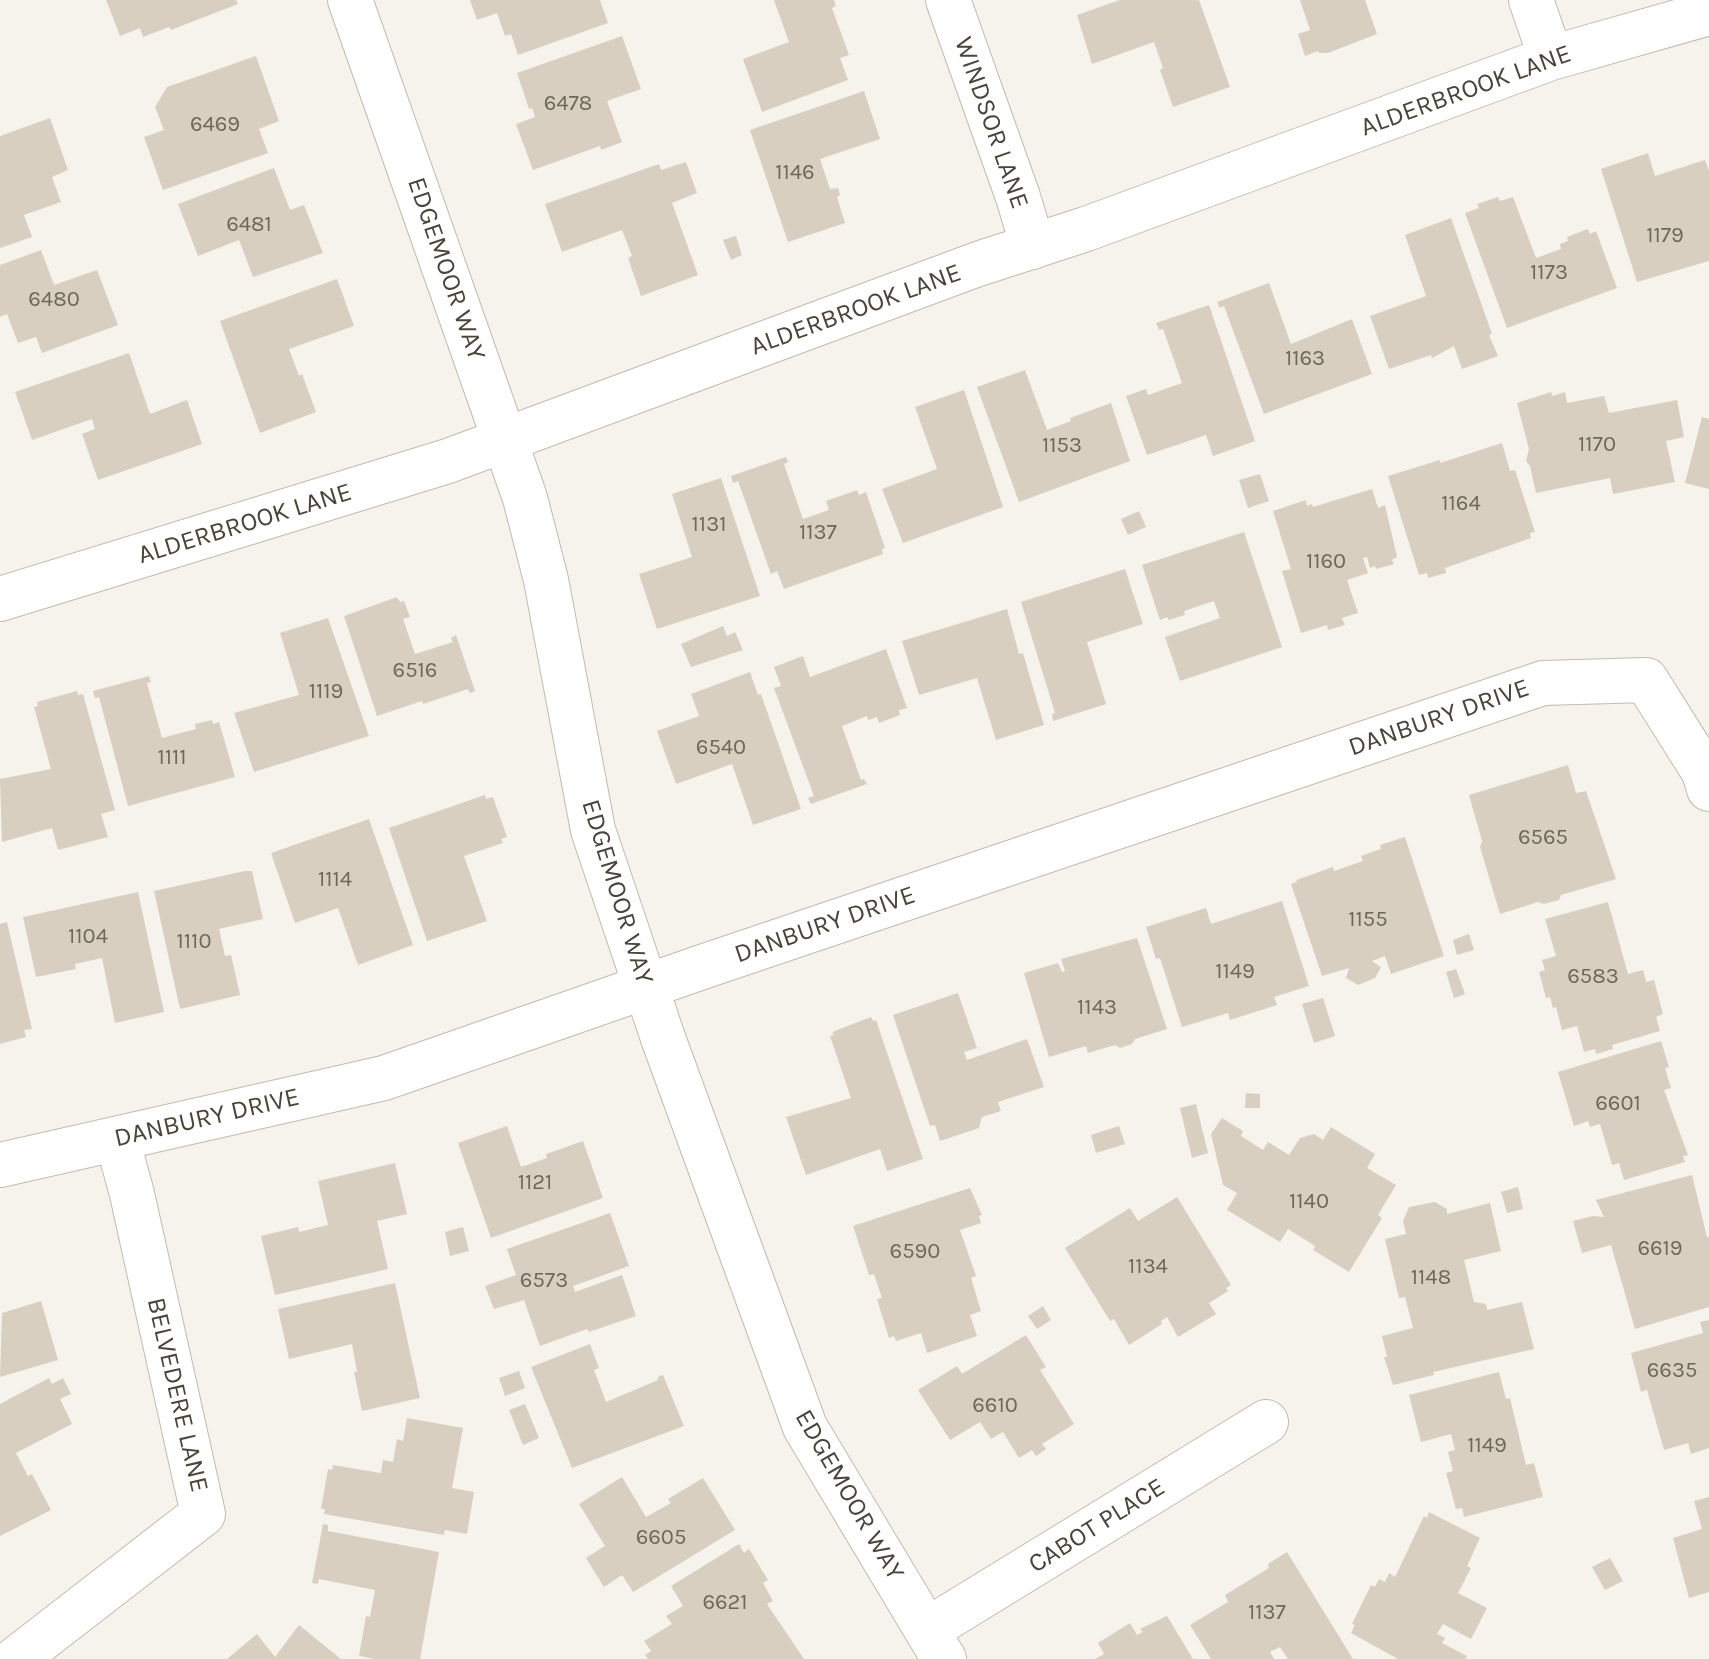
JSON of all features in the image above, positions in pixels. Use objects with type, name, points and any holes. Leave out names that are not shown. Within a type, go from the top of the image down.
[{"type":"street","name":"EDGEMOOR WAY","points":[[350,0],[525,498],[546,580],[593,830],[646,988],[805,1427],[936,1644]]},
{"type":"street","name":"WINDSOR LANE","points":[[948,0],[1033,247]]},
{"type":"street","points":[[1531,0],[1551,58]]},
{"type":"street","name":"ALDERBROOK LANE","points":[[0,599],[448,461],[978,264],[1033,247],[1551,58],[1709,13]]},
{"type":"street","name":"DANBURY DRIVE","points":[[0,1165],[384,1078],[1543,683],[1646,680],[1704,772],[1709,789]]},
{"type":"street","name":"BELVEDERE LANE","points":[[16,1659],[203,1514],[117,1139]]},
{"type":"street","name":"CABOT PLACE","points":[[936,1644],[1266,1422]]},
{"type":"building","points":[[106,0],[236,0],[238,4],[171,30],[169,27],[143,37],[140,28],[120,36]]},
{"type":"building","points":[[470,0],[600,0],[608,23],[518,55],[511,34],[505,36],[497,13],[477,20]]},
{"type":"building","points":[[774,0],[834,0],[836,6],[832,8],[849,55],[840,58],[848,80],[762,112],[743,59],[789,42]]},
{"type":"building","points":[[1120,0],[1199,0],[1230,87],[1173,107],[1154,42],[1092,64],[1077,15]]},
{"type":"building","points":[[1300,0],[1365,0],[1377,34],[1328,53],[1318,51],[1305,56],[1298,34],[1310,30]]},
{"type":"building","points":[[622,36],[641,89],[607,101],[622,142],[601,150],[600,146],[533,170],[516,124],[535,117],[532,108],[529,109],[517,73]]},
{"type":"building","points":[[256,56],[279,121],[259,129],[268,153],[163,190],[144,137],[164,130],[155,107],[167,87]]},
{"type":"building","points":[[864,91],[880,139],[820,159],[830,189],[838,188],[840,195],[837,197],[845,223],[788,242],[750,130]]},
{"type":"building","points":[[50,118],[68,170],[52,177],[61,202],[24,215],[32,237],[0,248],[0,136]]},
{"type":"building","points":[[1648,153],[1655,176],[1705,160],[1709,171],[1709,261],[1637,282],[1601,169]]},
{"type":"building","points":[[686,162],[697,193],[672,203],[698,275],[641,296],[628,258],[632,256],[622,230],[562,252],[545,204],[659,164],[661,170]]},
{"type":"building","points":[[274,168],[290,210],[304,205],[323,253],[253,277],[239,240],[198,256],[178,204]]},
{"type":"building","points":[[1498,197],[1500,201],[1513,197],[1536,258],[1561,249],[1560,244],[1568,241],[1567,237],[1588,229],[1590,234],[1596,231],[1617,288],[1507,328],[1465,213],[1479,208],[1477,204]]},
{"type":"building","points":[[1451,218],[1498,356],[1462,369],[1454,346],[1432,358],[1431,355],[1389,369],[1370,316],[1426,296],[1405,235]]},
{"type":"building","points":[[736,236],[742,255],[731,260],[723,240]]},
{"type":"building","points":[[41,250],[54,285],[97,270],[118,325],[42,353],[36,337],[18,343],[7,314],[0,317],[0,265]]},
{"type":"building","points":[[337,279],[354,326],[289,349],[316,412],[260,433],[220,321]]},
{"type":"building","points":[[1269,283],[1291,344],[1352,319],[1372,374],[1264,414],[1224,306],[1220,308],[1217,302]]},
{"type":"building","points":[[1209,305],[1255,441],[1213,456],[1206,435],[1147,455],[1126,396],[1146,389],[1148,395],[1182,383],[1163,329],[1159,330],[1156,323]]},
{"type":"building","points":[[129,353],[150,414],[187,400],[202,444],[98,480],[82,434],[95,429],[92,419],[32,440],[15,392]]},
{"type":"building","points":[[1025,370],[1047,430],[1111,403],[1130,461],[1019,502],[977,387]]},
{"type":"building","points":[[964,390],[1003,507],[903,543],[882,489],[937,469],[915,407]]},
{"type":"building","points":[[1551,392],[1552,396],[1565,392],[1567,403],[1604,396],[1609,413],[1677,400],[1684,437],[1666,441],[1675,482],[1613,494],[1610,478],[1536,493],[1526,461],[1529,449],[1517,403]]},
{"type":"building","points":[[1702,417],[1709,419],[1709,489],[1685,483]]},
{"type":"building","points":[[1502,443],[1510,471],[1515,470],[1535,532],[1530,533],[1531,538],[1445,568],[1446,573],[1428,578],[1427,573],[1419,575],[1388,476]]},
{"type":"building","points":[[786,457],[788,462],[784,464],[803,519],[829,510],[826,501],[857,490],[859,495],[866,492],[885,548],[882,549],[883,554],[784,589],[777,571],[771,574],[738,481],[733,483],[731,476]]},
{"type":"building","points":[[1260,474],[1269,501],[1248,508],[1239,480]]},
{"type":"building","points":[[721,478],[760,596],[657,629],[639,574],[692,557],[672,494]]},
{"type":"building","points":[[1372,489],[1378,508],[1385,505],[1397,557],[1392,560],[1394,564],[1370,568],[1367,557],[1363,558],[1368,573],[1347,580],[1358,613],[1342,618],[1345,625],[1328,630],[1327,625],[1301,633],[1282,571],[1291,569],[1273,511],[1306,500],[1307,506],[1312,504],[1313,507]]},
{"type":"building","points":[[1139,511],[1146,527],[1128,535],[1121,519]]},
{"type":"building","points":[[1244,532],[1282,647],[1180,681],[1165,637],[1220,618],[1214,601],[1184,611],[1185,615],[1160,620],[1142,565]]},
{"type":"building","points":[[1125,569],[1143,624],[1087,642],[1106,704],[1053,721],[1052,714],[1055,713],[1021,602]]},
{"type":"building","points":[[397,597],[400,602],[404,601],[410,617],[403,619],[415,654],[453,642],[451,638],[456,635],[475,691],[470,693],[468,689],[377,716],[344,616]]},
{"type":"building","points":[[1007,609],[1044,725],[996,740],[977,678],[919,695],[902,641]]},
{"type":"building","points":[[328,618],[369,736],[254,772],[234,713],[299,695],[280,633]]},
{"type":"building","points":[[723,626],[727,636],[735,632],[743,650],[691,667],[681,644]]},
{"type":"building","points":[[886,649],[907,708],[899,710],[900,715],[879,723],[877,717],[868,720],[867,716],[842,726],[861,780],[864,779],[867,784],[811,804],[808,798],[814,796],[774,688],[781,686],[774,667],[803,656],[810,677]]},
{"type":"building","points":[[750,672],[758,695],[761,694],[801,809],[753,825],[732,764],[676,784],[657,731],[699,716],[691,694]]},
{"type":"building","points":[[149,676],[151,682],[147,683],[162,738],[196,729],[195,724],[212,720],[213,724],[219,722],[235,777],[128,806],[99,697],[95,698],[93,691]]},
{"type":"building","points":[[77,691],[78,695],[83,694],[115,810],[101,814],[108,837],[58,850],[52,828],[2,842],[0,779],[51,769],[34,707],[38,706],[37,702]]},
{"type":"building","points":[[1568,765],[1576,793],[1586,791],[1616,879],[1561,895],[1559,900],[1544,904],[1538,902],[1500,914],[1480,847],[1482,841],[1469,795]]},
{"type":"building","points":[[485,795],[486,799],[493,797],[507,837],[501,839],[503,843],[464,856],[487,921],[427,941],[389,828]]},
{"type":"building","points":[[369,819],[413,945],[358,965],[338,908],[295,923],[271,853]]},
{"type":"building","points":[[1405,837],[1444,956],[1391,974],[1385,956],[1372,961],[1381,967],[1375,978],[1358,985],[1346,978],[1349,968],[1322,976],[1291,884],[1333,867],[1334,871],[1363,861],[1361,856],[1381,849],[1380,845]]},
{"type":"building","points":[[252,871],[263,919],[219,929],[225,956],[231,955],[240,995],[180,1009],[154,891]]},
{"type":"building","points":[[138,892],[164,1012],[115,1023],[102,958],[75,964],[76,969],[36,977],[23,917]]},
{"type":"building","points":[[1282,901],[1309,986],[1274,997],[1277,1005],[1230,1020],[1228,1013],[1182,1027],[1160,958],[1156,959],[1146,927],[1206,908],[1211,924]]},
{"type":"building","points":[[1608,902],[1628,974],[1643,970],[1646,982],[1654,980],[1663,1014],[1656,1017],[1660,1031],[1612,1045],[1613,1049],[1596,1054],[1595,1049],[1584,1052],[1577,1026],[1562,1030],[1556,1007],[1553,1008],[1550,997],[1546,998],[1539,972],[1545,970],[1542,960],[1556,956],[1545,919]]},
{"type":"building","points":[[7,922],[32,1029],[24,1030],[26,1037],[0,1044],[0,924]]},
{"type":"building","points":[[1469,934],[1474,950],[1457,955],[1453,940]]},
{"type":"building","points":[[1137,938],[1167,1029],[1135,1039],[1132,1044],[1120,1048],[1115,1045],[1088,1053],[1086,1046],[1049,1057],[1024,973],[1058,963],[1062,972],[1065,971],[1061,959]]},
{"type":"building","points":[[1456,969],[1465,994],[1454,998],[1446,972]]},
{"type":"building","points":[[958,993],[977,1048],[964,1052],[967,1060],[1027,1039],[1044,1087],[998,1102],[1001,1111],[982,1117],[979,1128],[940,1141],[935,1125],[930,1126],[893,1015]]},
{"type":"building","points":[[1323,998],[1335,1036],[1314,1043],[1302,1004]]},
{"type":"building","points":[[871,1017],[873,1021],[876,1020],[923,1159],[887,1171],[880,1149],[806,1175],[786,1117],[851,1098],[830,1036],[834,1035],[832,1032]]},
{"type":"building","points":[[1661,1041],[1669,1067],[1665,1068],[1671,1088],[1664,1090],[1688,1155],[1683,1156],[1685,1162],[1624,1180],[1619,1163],[1612,1165],[1600,1124],[1590,1127],[1588,1121],[1574,1126],[1558,1072]]},
{"type":"building","points":[[1246,1093],[1260,1094],[1260,1108],[1245,1108]]},
{"type":"building","points":[[1196,1104],[1208,1153],[1192,1158],[1180,1108]]},
{"type":"building","points":[[1222,1118],[1243,1131],[1241,1136],[1263,1150],[1268,1142],[1289,1155],[1300,1138],[1314,1134],[1323,1140],[1331,1127],[1375,1154],[1367,1168],[1396,1185],[1378,1215],[1382,1218],[1349,1272],[1313,1250],[1315,1246],[1288,1229],[1280,1242],[1227,1210],[1237,1193],[1223,1185],[1211,1134]]},
{"type":"building","points":[[507,1126],[521,1167],[583,1141],[603,1198],[491,1238],[458,1143]]},
{"type":"building","points":[[1119,1126],[1125,1144],[1096,1153],[1091,1135]]},
{"type":"building","points":[[395,1163],[407,1214],[377,1221],[388,1269],[275,1295],[261,1236],[298,1227],[299,1232],[328,1225],[318,1181]]},
{"type":"building","points":[[1692,1175],[1709,1236],[1709,1307],[1635,1329],[1611,1245],[1582,1253],[1573,1221],[1604,1217],[1596,1200]]},
{"type":"building","points":[[1518,1187],[1523,1209],[1507,1213],[1501,1192]]},
{"type":"building","points":[[970,1188],[982,1215],[979,1216],[981,1223],[960,1230],[976,1276],[971,1278],[981,1311],[970,1315],[977,1336],[927,1353],[921,1333],[896,1341],[894,1336],[889,1338],[877,1299],[882,1298],[874,1274],[869,1275],[853,1226]]},
{"type":"building","points":[[1177,1197],[1231,1285],[1226,1288],[1228,1291],[1209,1303],[1216,1314],[1178,1337],[1167,1317],[1161,1321],[1162,1324],[1129,1345],[1114,1319],[1110,1321],[1065,1248],[1130,1208],[1138,1221]]},
{"type":"building","points":[[1435,1202],[1447,1209],[1447,1214],[1490,1203],[1501,1251],[1464,1260],[1474,1302],[1486,1304],[1487,1310],[1522,1302],[1534,1349],[1433,1372],[1434,1375],[1393,1385],[1384,1357],[1387,1357],[1382,1336],[1413,1328],[1405,1297],[1399,1298],[1385,1239],[1406,1234],[1403,1221],[1409,1207]]},
{"type":"building","points":[[610,1213],[629,1266],[573,1286],[575,1292],[622,1275],[636,1316],[540,1346],[524,1300],[494,1309],[485,1286],[516,1275],[507,1249]]},
{"type":"building","points":[[463,1227],[469,1251],[450,1256],[445,1232]]},
{"type":"building","points":[[395,1283],[420,1398],[362,1411],[352,1344],[289,1359],[278,1309]]},
{"type":"building","points":[[41,1301],[58,1360],[0,1377],[2,1313]]},
{"type":"building","points":[[1043,1306],[1051,1320],[1037,1329],[1028,1316]]},
{"type":"building","points":[[1709,1320],[1709,1448],[1691,1454],[1688,1443],[1664,1450],[1647,1390],[1641,1392],[1631,1353],[1703,1333],[1700,1322]]},
{"type":"building","points":[[1026,1335],[1046,1367],[1040,1370],[1074,1424],[1042,1444],[1046,1449],[1036,1456],[1032,1450],[1019,1458],[1003,1432],[991,1439],[980,1422],[950,1440],[918,1390],[957,1366],[962,1374]]},
{"type":"building","points":[[590,1344],[599,1368],[594,1370],[606,1402],[663,1375],[684,1426],[572,1468],[531,1367]]},
{"type":"building","points":[[519,1371],[525,1388],[505,1396],[499,1378]]},
{"type":"building","points":[[1499,1372],[1506,1399],[1510,1398],[1526,1465],[1534,1463],[1543,1497],[1464,1517],[1462,1508],[1456,1509],[1446,1473],[1453,1471],[1448,1452],[1455,1450],[1451,1434],[1421,1442],[1409,1395]]},
{"type":"building","points":[[49,1378],[52,1384],[63,1378],[71,1394],[60,1399],[72,1424],[16,1453],[28,1476],[32,1474],[51,1510],[0,1536],[0,1404]]},
{"type":"building","points":[[525,1404],[539,1438],[523,1445],[509,1410]]},
{"type":"building","points":[[407,1418],[463,1428],[452,1488],[474,1492],[467,1534],[445,1530],[444,1535],[324,1514],[325,1509],[321,1509],[328,1469],[332,1470],[333,1465],[381,1473],[383,1460],[393,1462],[397,1439],[403,1441]]},
{"type":"building","points":[[622,1477],[646,1517],[671,1503],[668,1499],[703,1478],[735,1530],[633,1592],[622,1575],[604,1587],[586,1558],[605,1546],[579,1504]]},
{"type":"building","points":[[1709,1497],[1709,1592],[1689,1598],[1673,1538],[1702,1529],[1694,1501]]},
{"type":"building","points":[[1429,1512],[1480,1538],[1467,1566],[1471,1568],[1458,1593],[1487,1608],[1471,1639],[1443,1624],[1437,1634],[1445,1638],[1442,1643],[1467,1656],[1465,1659],[1398,1659],[1351,1633],[1355,1625],[1352,1624],[1371,1585],[1375,1587],[1379,1579],[1385,1582],[1389,1573],[1395,1577],[1424,1516],[1427,1518]]},
{"type":"building","points":[[323,1524],[328,1525],[328,1531],[439,1552],[420,1659],[359,1656],[366,1616],[370,1617],[375,1590],[319,1579],[318,1584],[312,1583]]},
{"type":"building","points":[[739,1544],[744,1553],[749,1549],[768,1580],[763,1583],[773,1601],[767,1604],[804,1659],[648,1659],[645,1655],[651,1651],[644,1641],[672,1624],[666,1616],[683,1606],[671,1586]]},
{"type":"building","points":[[1287,1552],[1353,1659],[1288,1659],[1280,1647],[1270,1652],[1274,1659],[1211,1659],[1190,1625],[1228,1602],[1225,1595],[1269,1568],[1268,1564]]},
{"type":"building","points":[[1610,1558],[1623,1581],[1605,1590],[1592,1567]]},
{"type":"building","points":[[1167,1616],[1193,1659],[1095,1659],[1104,1654],[1098,1643],[1130,1623],[1137,1635],[1143,1632],[1140,1629]]},
{"type":"building","points":[[299,1625],[341,1659],[227,1659],[257,1634],[275,1657]]}]
